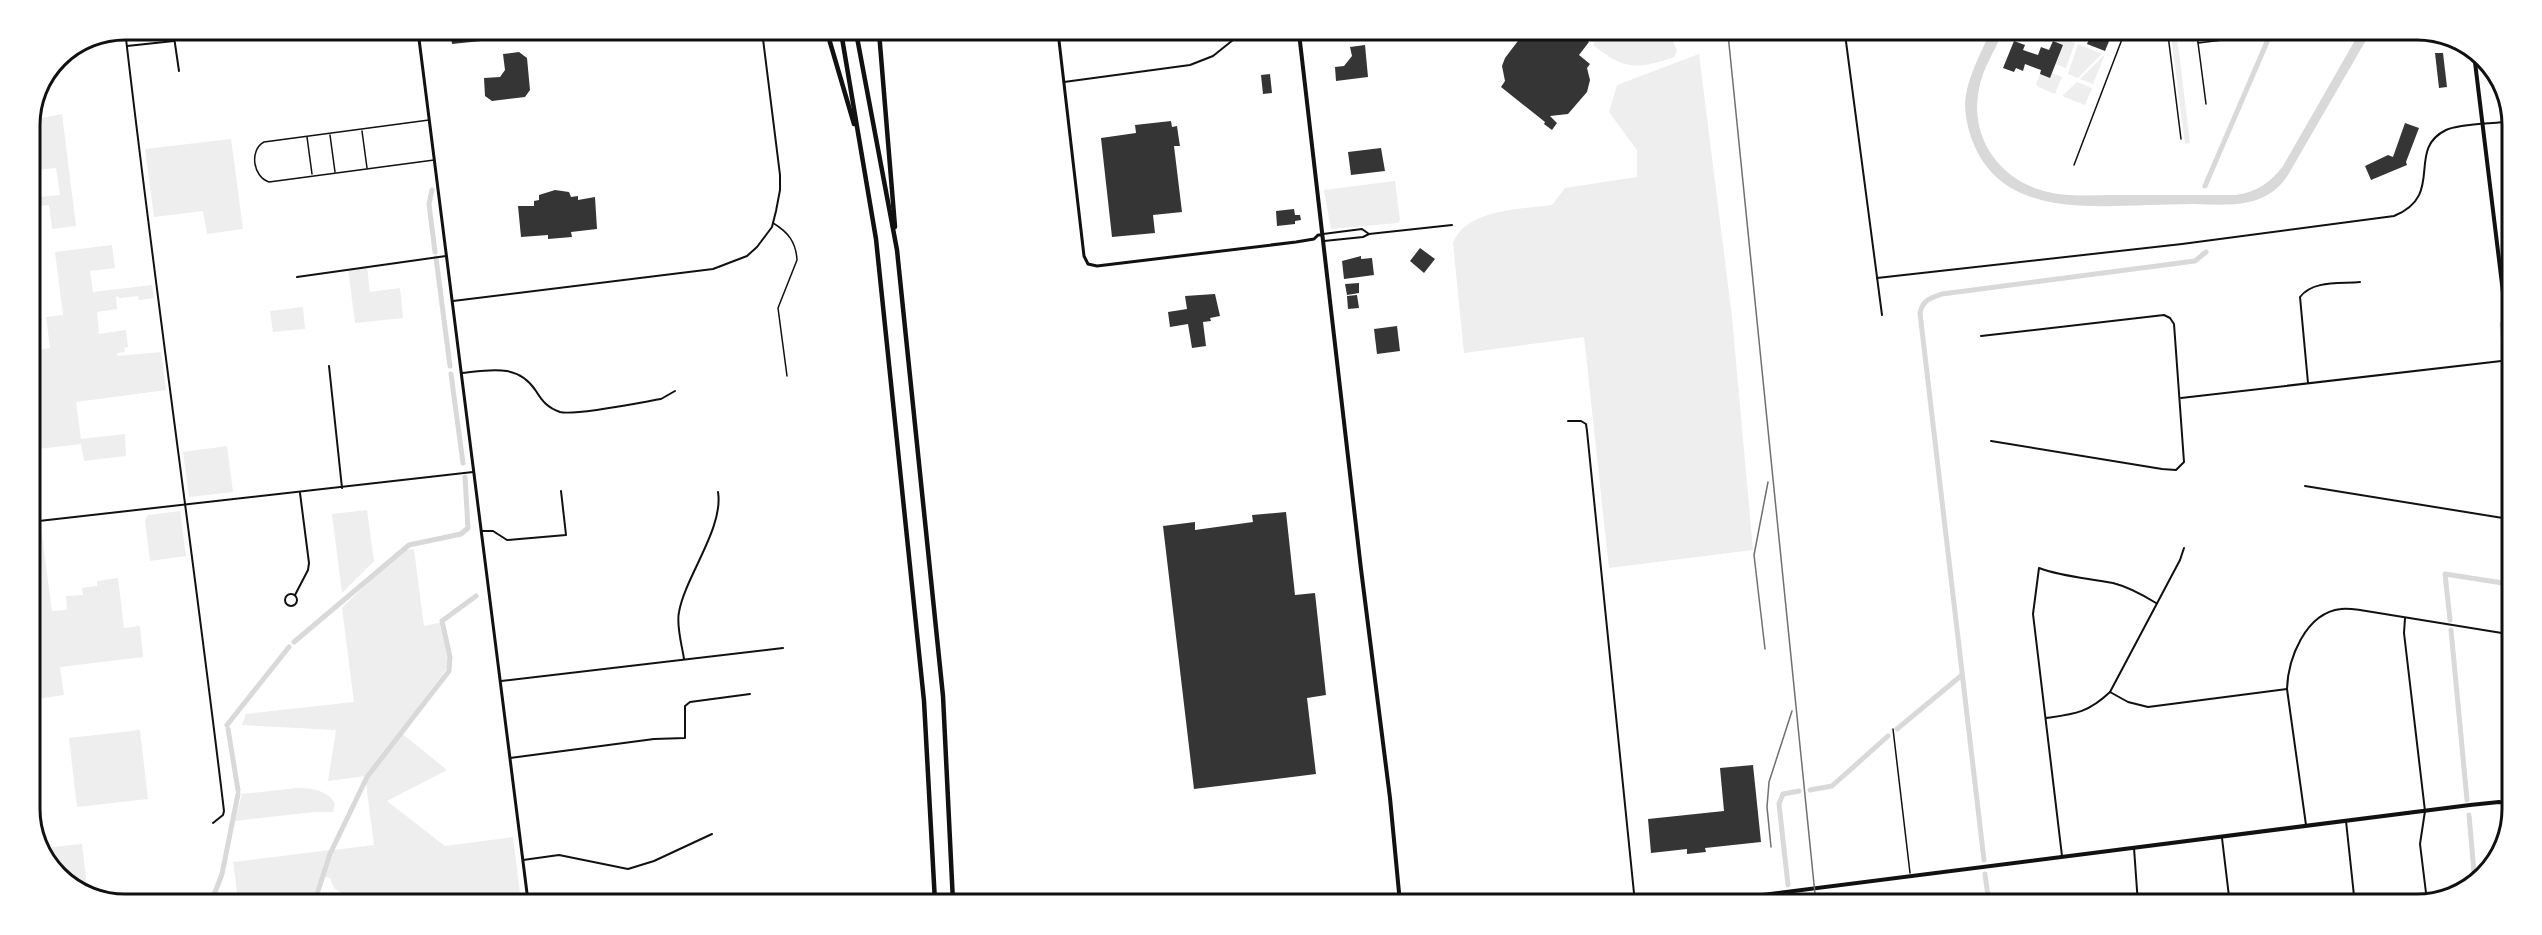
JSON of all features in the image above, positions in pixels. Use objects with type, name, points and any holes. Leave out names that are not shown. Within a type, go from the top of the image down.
[{"type":"highway","points":[[830,40],[860,143]]},
{"type":"highway","points":[[842,40],[876,239],[924,700],[935,895]]},
{"type":"highway","points":[[858,40],[897,250]]},
{"type":"highway","points":[[880,40],[897,250],[943,696],[953,895]]},
{"type":"main road","points":[[1300,40],[1390,798],[1399,895]]},
{"type":"main road","points":[[2475,65],[2501,277]]},
{"type":"main road","points":[[1765,895],[2502,802]]},
{"type":"street","points":[[126,40],[224,811],[223,815],[213,823]]},
{"type":"street","points":[[419,40],[527,895]]},
{"type":"street","points":[[452,301],[713,268],[747,256],[757,247],[773,223],[780,190],[763,40]]},
{"type":"street","points":[[1059,40],[1084,256],[1088,264],[1097,266],[1314,239],[1322,234],[1362,230],[1369,234]]},
{"type":"street","points":[[1064,82],[1190,65],[1213,56],[1233,40]]},
{"type":"street","points":[[1846,40],[1882,315]]},
{"type":"street","points":[[127,46],[174,41],[179,71]]},
{"type":"street","points":[[1877,278],[2182,244],[2394,216],[2415,203],[2421,192],[2425,177],[2425,158],[2429,145],[2437,135],[2449,129],[2501,123]]},
{"type":"street","points":[[1314,239],[1318,242],[1452,225]]},
{"type":"street","points":[[297,277],[302,274],[447,256]]},
{"type":"street","points":[[2308,383],[2300,297],[2306,290],[2315,286],[2360,282]]},
{"type":"street","points":[[1981,336],[2164,315],[2170,318],[2174,324],[2184,462],[2176,470],[1991,441]]},
{"type":"street","points":[[2181,398],[2501,361]]},
{"type":"street","points":[[329,366],[342,488]]},
{"type":"street","points":[[461,373],[500,369],[514,371],[529,382],[546,404],[568,413],[661,399],[675,391]]},
{"type":"street","points":[[1568,422],[1581,421],[1586,424],[1587,431],[1634,895]]},
{"type":"street","points":[[41,521],[473,472]]},
{"type":"street","points":[[2306,486],[2502,518]]},
{"type":"street","points":[[481,531],[493,531],[507,540],[566,535],[561,491]]},
{"type":"street","points":[[684,659],[678,615],[714,521],[719,500],[718,492]]},
{"type":"street","points":[[296,595],[292,593],[286,596],[284,599],[287,605],[291,606],[296,603],[296,595],[309,563],[300,493]]},
{"type":"street","points":[[2046,718],[2082,713],[2097,704],[2110,692],[2180,560],[2184,548]]},
{"type":"street","points":[[2062,857],[2033,614],[2039,568],[2055,574],[2115,584],[2138,592],[2156,603]]},
{"type":"street","points":[[2306,826],[2287,689],[2288,673],[2294,653],[2303,636],[2324,614],[2340,609],[2360,610],[2502,633]]},
{"type":"street","points":[[2405,618],[2404,633],[2425,811],[2420,844],[2426,894]]},
{"type":"street","points":[[501,681],[783,648]]},
{"type":"street","points":[[2110,692],[2128,702],[2148,707],[2287,689]]},
{"type":"street","points":[[510,758],[685,738],[687,732],[685,706],[690,702],[750,694]]},
{"type":"street","points":[[2346,821],[2354,895]]},
{"type":"street","points":[[523,860],[559,855],[628,869],[654,861],[712,834]]},
{"type":"street","points":[[2222,838],[2229,895]]},
{"type":"street","points":[[2134,848],[2137,895]]},
{"type":"lane","points":[[2074,165],[2122,40]]},
{"type":"lane","points":[[2169,40],[2181,139]]},
{"type":"lane","points":[[2198,40],[2206,104]]},
{"type":"lane","points":[[2198,43],[2216,40]]},
{"type":"lane","points":[[430,120],[264,142],[257,146],[254,153],[258,175],[262,180],[269,182],[435,160]]},
{"type":"lane","points":[[362,130],[367,169]]},
{"type":"lane","points":[[330,134],[335,173]]},
{"type":"lane","points":[[307,136],[312,176]]},
{"type":"lane","points":[[773,223],[790,234],[797,251],[797,260],[778,308],[787,376]]},
{"type":"path","points":[[1893,729],[1911,877]]},
{"type":"shaded area","points":[[1593,40],[1673,40],[1677,51],[1674,57],[1640,66],[1614,59],[1593,45],[1595,42]]},
{"type":"shaded area","points":[[1986,40],[1999,40],[1979,89],[1977,107],[1979,124],[1992,155],[2002,167],[2031,186],[2056,194],[2236,195],[2257,189],[2268,182],[2283,166],[2355,40],[2366,40],[2288,175],[2279,186],[2269,194],[2246,203],[2220,205],[2074,205],[2050,202],[2006,185],[1989,169],[1975,147],[1967,121],[1966,94]]},
{"type":"shaded area","points":[[2067,40],[2075,43],[2066,68],[2056,64],[2063,45],[2055,42]]},
{"type":"shaded area","points":[[2172,40],[2178,40],[2190,143],[2185,144]]},
{"type":"shaded area","points":[[2078,44],[2102,54],[2078,78],[2068,74]]},
{"type":"shaded area","points":[[1699,54],[1732,317],[1753,550],[1609,568],[1584,337],[1464,353],[1453,243],[1470,223],[1482,217],[1510,210],[1552,205],[1565,188],[1637,177],[1637,150],[1609,112],[1617,85]]},
{"type":"shaded area","points":[[2105,54],[2093,84],[2080,79]]},
{"type":"shaded area","points":[[2052,73],[2062,77],[2055,94],[2036,84],[2040,74],[2050,78]]},
{"type":"shaded area","points":[[2077,82],[2092,88],[2085,105],[2062,96]]},
{"type":"shaded area","points":[[62,114],[76,226],[52,229],[49,205],[40,206],[40,197],[60,195],[56,168],[40,170],[41,118]]},
{"type":"shaded area","points":[[231,139],[243,229],[207,234],[203,211],[154,217],[145,149]]},
{"type":"shaded area","points":[[1395,181],[1400,220],[1398,223],[1331,229],[1324,190]]},
{"type":"shaded area","points":[[112,245],[115,268],[90,271],[93,292],[152,285],[154,298],[139,300],[138,296],[120,298],[116,296],[117,309],[97,312],[99,334],[126,330],[128,347],[124,348],[125,352],[118,353],[117,356],[161,352],[166,390],[76,402],[81,439],[125,434],[126,456],[84,461],[81,444],[40,449],[40,349],[50,348],[46,317],[63,315],[55,252]]},
{"type":"shaded area","points":[[367,267],[370,292],[400,288],[403,318],[355,323],[348,269]]},
{"type":"shaded area","points":[[303,307],[305,329],[273,332],[270,311]]},
{"type":"shaded area","points":[[227,446],[233,492],[189,497],[183,452]]},
{"type":"shaded area","points":[[367,510],[374,561],[342,593],[332,514]]},
{"type":"shaded area","points":[[180,511],[186,556],[150,561],[145,521],[148,515]]},
{"type":"shaded area","points":[[41,528],[52,611],[67,610],[66,596],[83,595],[82,588],[97,586],[97,581],[118,578],[124,628],[140,626],[143,657],[60,667],[64,695],[41,698]]},
{"type":"shaded area","points":[[414,549],[424,626],[444,622],[450,664],[400,732],[447,770],[387,801],[445,846],[513,837],[520,895],[344,895],[334,888],[330,878],[325,877],[334,850],[374,845],[365,776],[328,781],[336,730],[242,725],[246,714],[354,702],[342,608],[400,551]]},
{"type":"shaded area","points":[[140,730],[148,799],[77,807],[69,738]]},
{"type":"shaded area","points":[[297,788],[313,789],[328,795],[335,803],[333,812],[235,821],[242,794]]},
{"type":"shaded area","points":[[82,844],[87,885],[74,877],[58,861],[50,847]]},
{"type":"shaded area","points":[[330,850],[314,895],[237,895],[233,862]]},
{"type":"building","points":[[452,40],[490,40],[452,44]]},
{"type":"building","points":[[1519,40],[1586,40],[1589,42],[1579,55],[1590,64],[1587,68],[1590,80],[1587,92],[1568,114],[1550,116],[1557,123],[1552,130],[1501,87],[1505,81],[1502,66],[1505,58]]},
{"type":"building","points":[[2089,40],[2110,40],[2105,51],[2087,44]]},
{"type":"building","points":[[2014,41],[2025,45],[2023,50],[2038,55],[2041,47],[2049,50],[2053,41],[2063,45],[2050,78],[2040,74],[2041,70],[2025,64],[2023,71],[2016,68],[2014,72],[2003,68]]},
{"type":"building","points":[[1365,45],[1368,77],[1336,81],[1335,67],[1344,66],[1352,56],[1350,47]]},
{"type":"building","points":[[519,52],[527,58],[530,90],[525,97],[492,101],[485,96],[484,78],[500,77],[505,70],[503,54]]},
{"type":"building","points":[[2435,53],[2443,53],[2447,87],[2439,88]]},
{"type":"building","points":[[1270,74],[1272,93],[1263,94],[1261,75]]},
{"type":"building","points":[[1171,121],[1172,127],[1177,126],[1180,146],[1174,146],[1182,212],[1153,215],[1155,233],[1112,237],[1101,138],[1136,133],[1135,125]]},
{"type":"building","points":[[2405,123],[2419,128],[2406,162],[2407,165],[2371,180],[2365,166],[2388,155],[2393,157]]},
{"type":"building","points":[[1381,148],[1385,171],[1351,175],[1348,152]]},
{"type":"building","points":[[555,190],[569,192],[571,197],[578,196],[578,200],[595,197],[597,229],[571,232],[572,237],[548,239],[548,235],[521,237],[518,206],[534,206],[534,201],[539,200],[539,195]]},
{"type":"building","points":[[1294,209],[1295,215],[1300,215],[1301,220],[1295,221],[1295,224],[1277,226],[1276,211]]},
{"type":"building","points":[[1420,248],[1435,259],[1424,273],[1410,261]]},
{"type":"building","points":[[1361,256],[1361,259],[1372,258],[1374,275],[1344,279],[1342,261]]},
{"type":"building","points":[[1359,283],[1359,293],[1347,295],[1345,284]]},
{"type":"building","points":[[1215,294],[1220,316],[1203,322],[1206,346],[1192,348],[1188,324],[1170,327],[1168,312],[1187,309],[1185,296]]},
{"type":"building","points":[[1357,295],[1359,308],[1348,309],[1347,296]]},
{"type":"building","points":[[1397,326],[1400,351],[1377,354],[1374,329]]},
{"type":"building","points":[[1286,512],[1295,595],[1315,593],[1326,695],[1307,698],[1316,774],[1194,789],[1163,526],[1195,522],[1195,530],[1253,522],[1252,515]]},
{"type":"building","points":[[1753,765],[1761,842],[1705,848],[1706,852],[1687,854],[1687,849],[1651,853],[1648,819],[1724,811],[1720,768]]},
{"type":"waterway","points":[[2205,186],[2268,40]]},
{"type":"waterway","points":[[432,190],[429,204],[435,252]]},
{"type":"waterway","points":[[1984,860],[1921,309],[1928,300],[1942,294],[2195,261],[2206,252]]},
{"type":"waterway","points":[[436,258],[450,366]]},
{"type":"waterway","points":[[451,374],[463,463]]},
{"type":"waterway","points":[[294,642],[409,545],[461,534],[468,528],[465,477]]},
{"type":"waterway","points":[[2450,620],[2445,574],[2502,583]]},
{"type":"waterway","points":[[317,895],[330,854],[367,777],[449,671],[450,657],[442,621],[476,596]]},
{"type":"waterway","points":[[2451,630],[2467,800]]},
{"type":"waterway","points":[[227,725],[289,647]]},
{"type":"waterway","points":[[1897,729],[1962,675]]},
{"type":"waterway","points":[[228,729],[238,790]]},
{"type":"waterway","points":[[1810,790],[1832,786],[1888,736]]},
{"type":"waterway","points":[[1788,885],[1779,804],[1783,794],[1799,791]]},
{"type":"waterway","points":[[214,895],[222,874],[238,794]]},
{"type":"waterway","points":[[2469,815],[2474,871]]},
{"type":"waterway","points":[[1985,874],[1988,895]]},
{"type":"railway","points":[[1729,40],[1815,895]]},
{"type":"railway","points":[[1765,649],[1754,555],[1768,482]]},
{"type":"railway","points":[[1771,847],[1767,807],[1769,782],[1792,711]]}]
